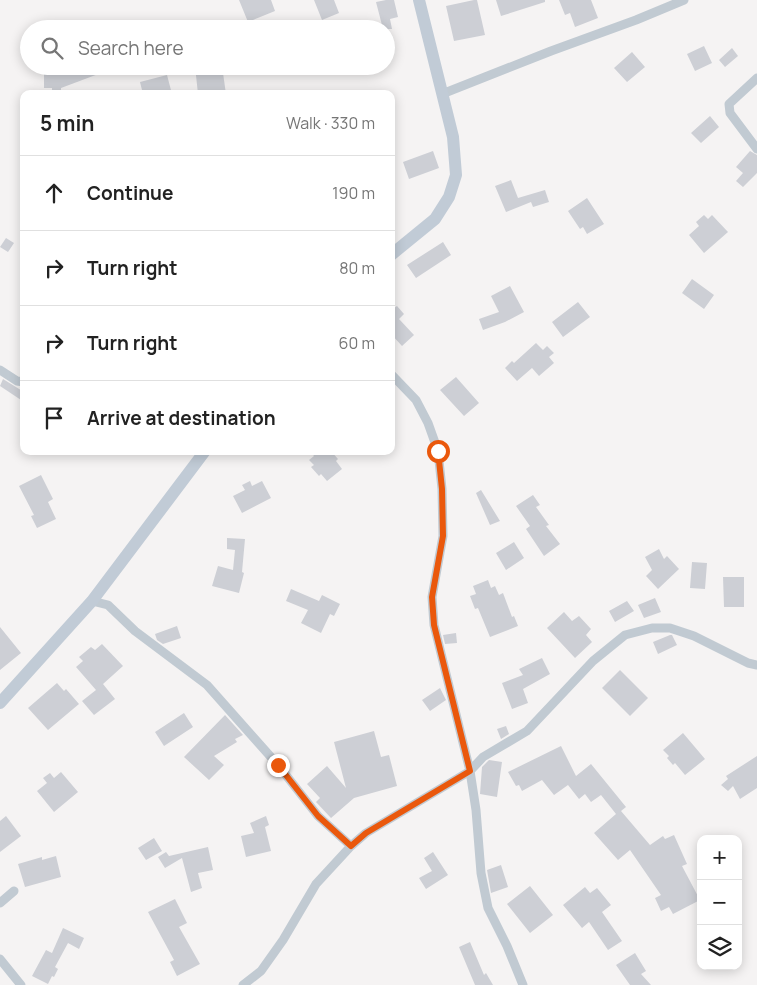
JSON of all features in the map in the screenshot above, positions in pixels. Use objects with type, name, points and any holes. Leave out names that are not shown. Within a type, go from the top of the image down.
[{"type":"main road","points":[[395,252],[435,219],[449,197],[456,175],[454,137],[419,0]]},
{"type":"main road","points":[[0,703],[92,600],[201,455]]},
{"type":"street","points":[[442,94],[684,0]]},
{"type":"street","points":[[757,78],[729,104],[729,108],[730,113],[757,148]]},
{"type":"street","points":[[0,370],[20,381]]},
{"type":"street","points":[[395,378],[416,400],[428,423],[438,451],[442,489],[443,536],[432,597],[434,625],[470,771],[476,810],[481,873],[488,908],[507,946],[523,985]]},
{"type":"street","points":[[92,600],[108,605],[134,631],[207,685],[278,765],[318,816],[351,846]]},
{"type":"street","points":[[243,985],[261,970],[283,940],[316,884],[351,846],[366,833],[470,771],[482,757],[527,731],[593,661],[625,635],[652,628],[670,628],[694,636],[748,663],[757,665]]},
{"type":"street","points":[[0,903],[14,891]]},
{"type":"street","points":[[0,959],[21,985]]},
{"type":"building","points":[[239,0],[271,0],[275,11],[253,20],[247,20]]},
{"type":"building","points":[[314,0],[334,0],[339,13],[322,20]]},
{"type":"building","points":[[394,0],[398,17],[390,20],[381,20],[376,2]]},
{"type":"building","points":[[477,0],[485,35],[454,41],[446,6]]},
{"type":"building","points":[[496,0],[545,0],[545,2],[501,16]]},
{"type":"building","points":[[559,0],[591,0],[598,18],[575,27],[570,13],[565,15]]},
{"type":"building","points":[[704,46],[712,63],[695,71],[687,54]]},
{"type":"building","points":[[732,48],[738,56],[725,67],[719,60]]},
{"type":"building","points":[[632,52],[645,67],[627,82],[614,68]]},
{"type":"building","points":[[44,75],[96,75],[61,88],[61,90],[44,88]]},
{"type":"building","points":[[167,75],[171,90],[142,90],[140,82]]},
{"type":"building","points":[[196,75],[223,75],[225,90],[198,90]]},
{"type":"building","points":[[710,116],[719,127],[701,143],[691,133]]},
{"type":"building","points":[[433,151],[439,168],[409,179],[403,162]]},
{"type":"building","points":[[750,151],[757,155],[757,173],[743,187],[736,181],[743,173],[736,167]]},
{"type":"building","points":[[511,180],[518,198],[545,190],[549,202],[533,207],[531,202],[506,212],[495,186]]},
{"type":"building","points":[[587,198],[604,224],[587,234],[583,227],[580,229],[568,211]]},
{"type":"building","points":[[704,215],[708,219],[712,215],[728,232],[704,253],[689,235],[699,226],[696,222]]},
{"type":"building","points":[[6,238],[14,243],[8,252],[0,247]]},
{"type":"building","points":[[443,242],[451,255],[416,278],[407,265]]},
{"type":"building","points":[[692,279],[714,295],[704,309],[682,293]]},
{"type":"building","points":[[510,286],[524,312],[505,322],[483,330],[479,319],[499,312],[491,296]]},
{"type":"building","points":[[578,302],[590,317],[563,337],[552,322]]},
{"type":"building","points":[[397,306],[404,314],[399,319],[414,335],[402,346],[395,338],[395,307]]},
{"type":"building","points":[[536,343],[543,350],[547,346],[554,353],[549,357],[554,363],[539,376],[532,368],[517,381],[505,368],[512,361],[514,363]]},
{"type":"building","points":[[456,377],[479,403],[464,416],[440,390]]},
{"type":"building","points":[[3,379],[20,390],[20,399],[0,386]]},
{"type":"building","points":[[334,455],[338,459],[336,461],[342,469],[327,481],[321,474],[319,476],[311,467],[314,465],[309,460],[314,456]]},
{"type":"building","points":[[41,475],[53,499],[48,502],[56,519],[37,528],[31,516],[34,515],[19,486]]},
{"type":"building","points":[[250,481],[252,486],[262,481],[271,498],[242,513],[233,496],[245,490],[242,485]]},
{"type":"building","points":[[481,490],[500,521],[490,525],[476,493]]},
{"type":"building","points":[[533,495],[540,505],[536,507],[549,525],[546,526],[560,544],[544,556],[526,529],[530,526],[516,506]]},
{"type":"building","points":[[227,538],[245,539],[242,572],[244,573],[239,593],[212,586],[218,566],[233,570],[235,550],[227,549]]},
{"type":"building","points":[[514,542],[524,558],[506,570],[496,553]]},
{"type":"building","points":[[659,549],[664,559],[667,556],[679,569],[658,589],[646,576],[652,570],[645,557]]},
{"type":"building","points":[[692,562],[707,563],[705,589],[690,588]]},
{"type":"building","points":[[723,577],[744,577],[744,607],[724,607]]},
{"type":"building","points":[[488,580],[491,588],[495,586],[499,595],[503,593],[512,617],[514,616],[518,626],[490,637],[478,608],[475,609],[470,596],[476,594],[473,586]]},
{"type":"building","points":[[291,589],[319,601],[322,595],[340,604],[334,616],[330,614],[321,633],[301,623],[308,610],[286,601]]},
{"type":"building","points":[[655,598],[661,612],[644,618],[638,605]]},
{"type":"building","points":[[627,601],[634,611],[615,622],[609,611]]},
{"type":"building","points":[[564,612],[572,621],[579,616],[591,629],[586,635],[592,642],[575,658],[547,628]]},
{"type":"building","points":[[177,626],[181,638],[163,644],[157,640],[155,634]]},
{"type":"building","points":[[0,627],[21,653],[0,670]]},
{"type":"building","points":[[456,633],[457,643],[445,644],[443,635]]},
{"type":"building","points":[[672,635],[677,645],[658,654],[653,642]]},
{"type":"building","points":[[102,644],[123,666],[103,684],[115,699],[94,715],[82,701],[96,690],[76,667],[83,661],[79,657],[91,647],[95,650]]},
{"type":"building","points":[[542,658],[550,674],[523,689],[528,703],[512,709],[502,683],[523,675],[519,669]]},
{"type":"building","points":[[620,670],[648,698],[630,716],[602,688]]},
{"type":"building","points":[[57,683],[64,691],[66,689],[79,704],[48,730],[28,708]]},
{"type":"building","points":[[440,688],[446,700],[430,711],[422,700]]},
{"type":"building","points":[[184,713],[193,727],[164,746],[155,732]]},
{"type":"building","points":[[225,715],[243,735],[235,739],[237,742],[214,756],[224,765],[209,780],[184,757]]},
{"type":"building","points":[[506,726],[509,734],[501,739],[497,729]]},
{"type":"building","points":[[374,731],[381,757],[389,755],[397,786],[354,798],[331,818],[316,802],[320,798],[307,784],[327,766],[346,788],[334,742]]},
{"type":"building","points":[[683,733],[705,759],[685,775],[675,763],[673,765],[667,758],[669,756],[663,750]]},
{"type":"building","points":[[561,746],[576,776],[591,764],[626,807],[621,811],[650,845],[663,836],[665,839],[674,835],[687,864],[682,866],[697,894],[697,902],[673,914],[669,907],[661,911],[655,898],[661,895],[630,850],[618,860],[594,833],[616,814],[601,795],[591,802],[585,794],[579,799],[568,785],[554,795],[542,780],[522,791],[519,785],[516,786],[508,772]]},
{"type":"building","points":[[757,756],[757,788],[740,799],[733,786],[728,791],[721,785],[728,779],[726,776]]},
{"type":"building","points":[[489,760],[502,762],[497,797],[480,794],[482,767]]},
{"type":"building","points":[[61,772],[78,792],[54,812],[37,791],[47,783],[43,778],[50,773],[54,778]]},
{"type":"building","points":[[6,816],[21,836],[0,852],[0,821]]},
{"type":"building","points":[[266,816],[269,825],[265,827],[271,851],[246,857],[241,836],[254,833],[250,823]]},
{"type":"building","points":[[154,838],[162,851],[146,860],[138,848]]},
{"type":"building","points":[[208,847],[213,870],[198,873],[202,888],[191,892],[182,858],[165,868],[158,857],[166,852],[169,856]]},
{"type":"building","points":[[433,852],[448,875],[426,889],[419,878],[432,871],[424,858]]},
{"type":"building","points":[[56,856],[61,877],[25,887],[18,864],[42,857],[42,860]]},
{"type":"building","points":[[501,865],[508,887],[491,893],[487,870]]},
{"type":"building","points":[[530,886],[553,915],[530,933],[507,904]]},
{"type":"building","points":[[585,887],[590,893],[597,888],[611,905],[602,912],[622,941],[608,950],[589,922],[582,928],[563,905]]},
{"type":"building","points":[[175,899],[187,923],[179,927],[200,964],[177,976],[170,962],[174,960],[148,912]]},
{"type":"building","points":[[63,928],[84,938],[79,949],[68,943],[55,967],[58,969],[48,984],[32,976],[46,950],[52,953]]},
{"type":"building","points":[[470,942],[484,975],[486,973],[493,985],[475,985],[459,947]]},
{"type":"building","points":[[635,953],[646,971],[641,974],[651,985],[630,985],[616,965]]},
{"type":"route","points":[[278,765],[318,816],[351,846],[366,833],[470,771],[434,625],[432,597],[443,536],[442,489],[438,451]]}]
